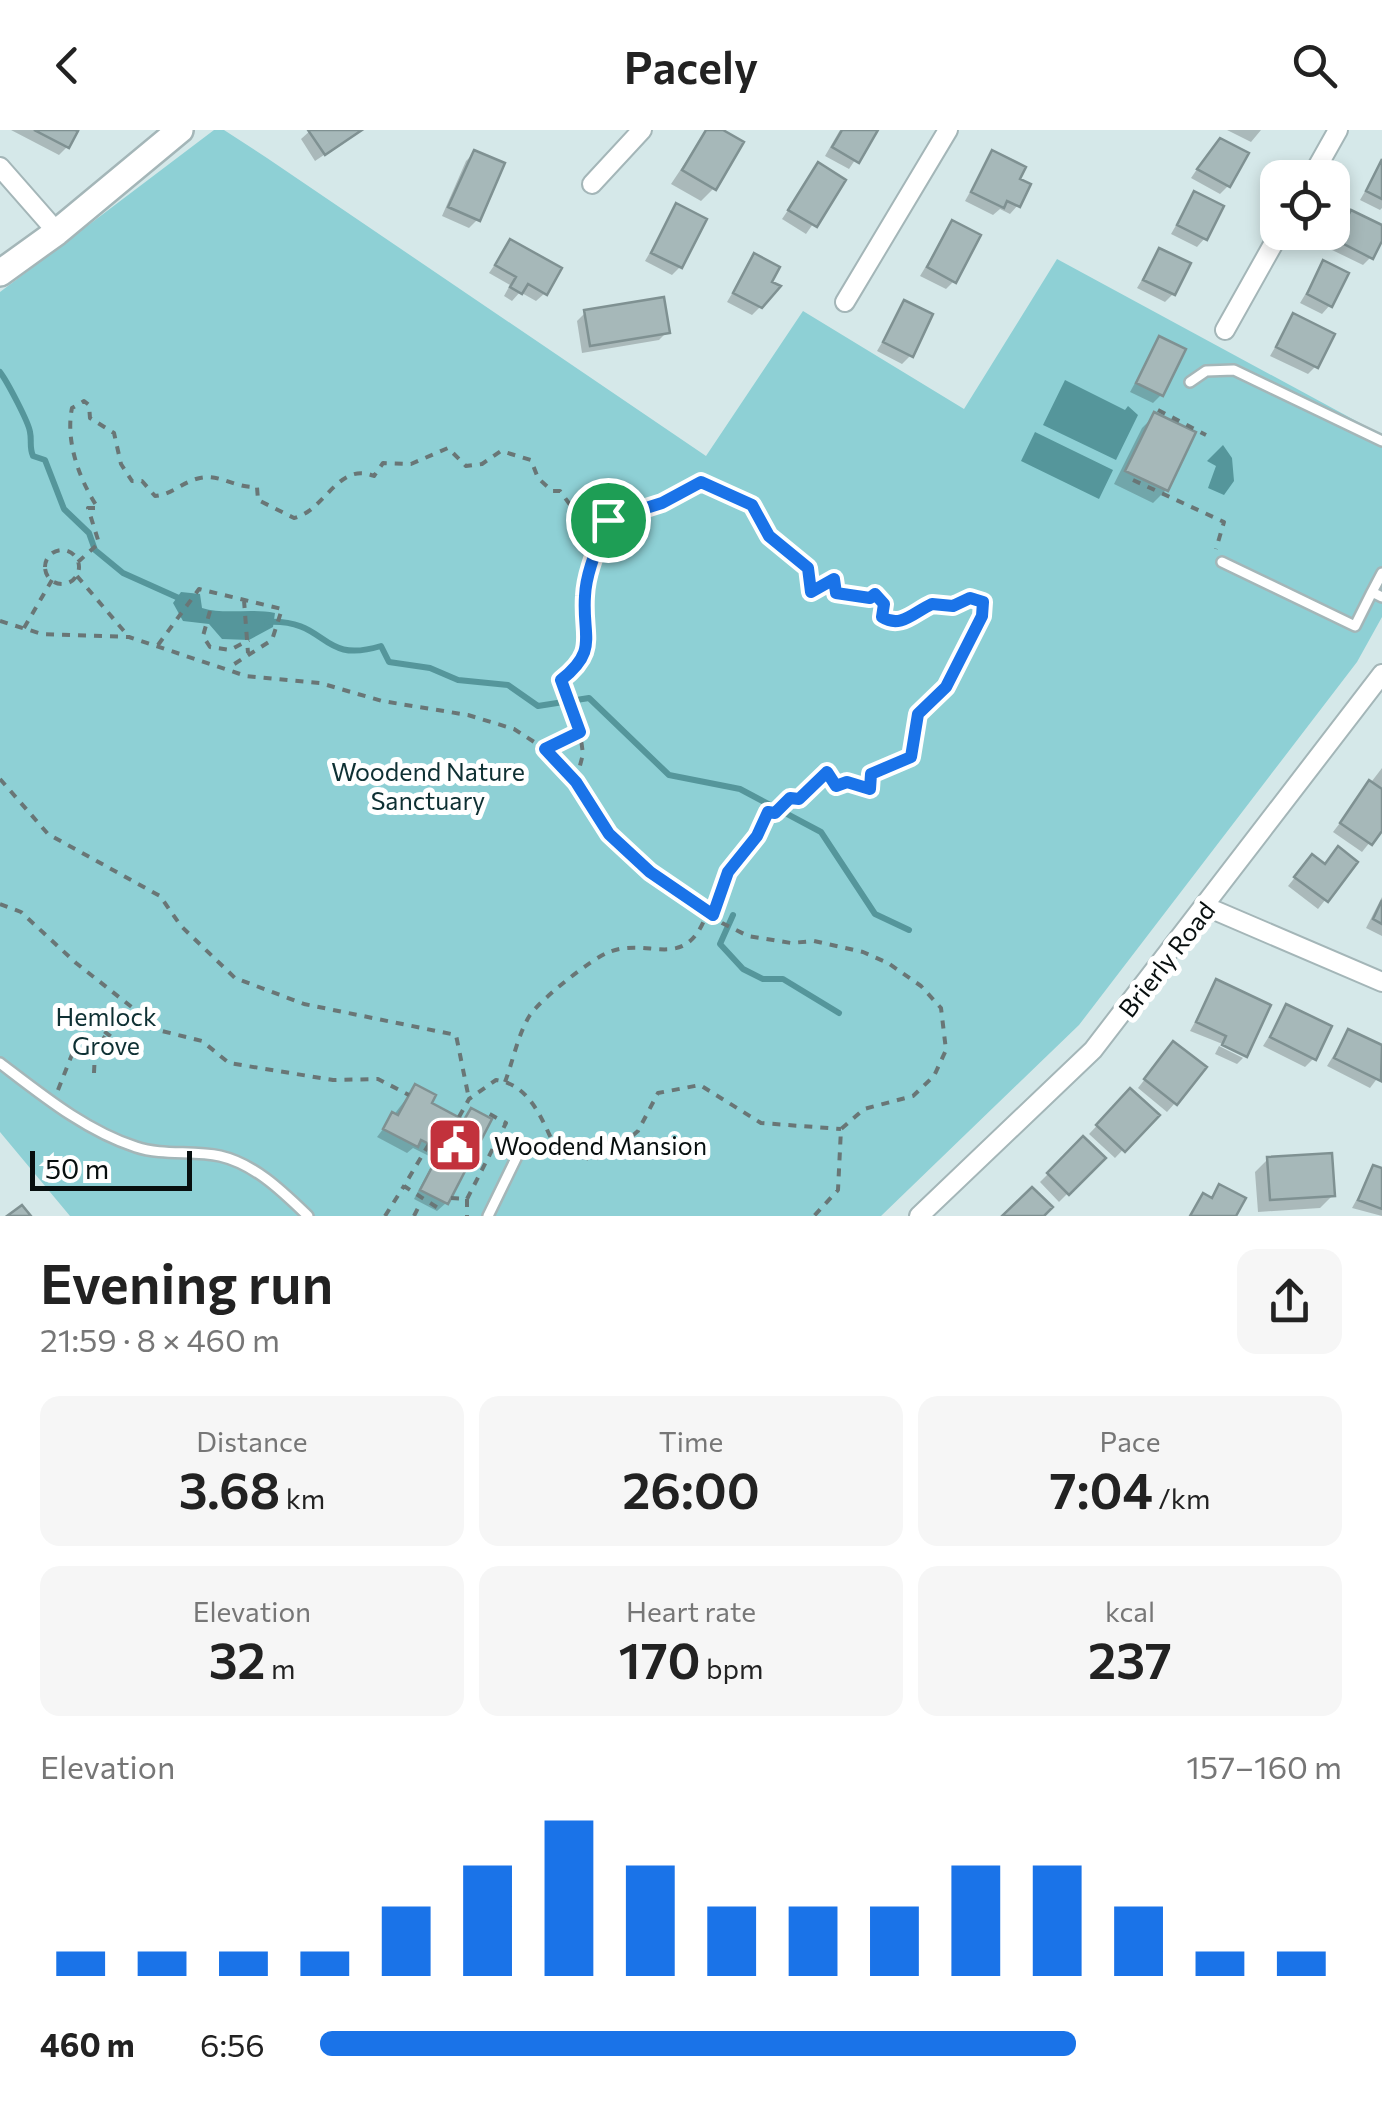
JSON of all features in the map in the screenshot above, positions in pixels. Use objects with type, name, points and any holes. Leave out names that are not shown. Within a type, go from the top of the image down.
[{"type":"street","points":[[0,273],[57,232],[180,130]]},
{"type":"street","points":[[592,184],[642,130]]},
{"type":"street","points":[[844,302],[948,130]]},
{"type":"street","points":[[1321,160],[1338,130]]},
{"type":"street","points":[[0,166],[57,232]]},
{"type":"street","points":[[1225,330],[1270,250]]},
{"type":"street","name":"Brierly Road","points":[[919,1216],[1093,1050],[1207,907],[1382,674]]},
{"type":"street","points":[[1207,907],[1382,982]]},
{"type":"lane","points":[[1190,382],[1206,371],[1234,370],[1382,441]]},
{"type":"lane","points":[[1222,562],[1355,626],[1377,594],[1382,573]]},
{"type":"lane","points":[[0,1063],[101,1134],[141,1149],[219,1156],[241,1164],[266,1179],[308,1216]]},
{"type":"lane","points":[[488,1216],[524,1144]]},
{"type":"path","points":[[129,637],[77,576],[78,562],[98,543],[88,508],[98,508],[78,469],[71,435],[72,408],[84,401],[90,405],[90,418],[114,433],[121,464],[132,481],[142,481],[156,496],[171,494],[184,482],[214,478],[232,486],[256,487],[258,500],[294,518],[310,510],[344,478],[359,472],[374,476],[383,463],[411,464],[448,448],[466,466],[482,464],[502,451],[531,460],[538,478],[552,491],[560,492],[572,506],[590,506],[608,520]]},
{"type":"path","points":[[1158,410],[1206,435]]},
{"type":"path","points":[[1132,480],[1224,522],[1214,545],[1222,562]]},
{"type":"path","points":[[506,1082],[530,1014],[588,964],[612,950],[676,950],[700,931],[728,872],[757,836],[768,812],[775,813],[790,798],[799,799],[827,772],[836,786],[847,782],[870,789],[871,774],[911,757],[918,714],[946,687],[982,616],[983,602],[970,598],[953,606],[932,604],[909,620],[892,623],[882,617],[884,604],[875,594],[844,597],[836,593],[834,579],[811,592],[808,568],[769,536],[752,505],[723,494],[708,483],[608,520]]},
{"type":"path","points":[[576,782],[583,754],[580,732],[561,680],[582,663],[588,634],[584,595],[608,520]]},
{"type":"path","points":[[77,576],[63,584],[52,580],[46,571],[50,555],[66,551],[78,562]]},
{"type":"path","points":[[24,628],[52,580]]},
{"type":"path","points":[[158,645],[198,589],[282,608],[272,640],[226,669]]},
{"type":"path","points":[[244,600],[248,653]]},
{"type":"path","points":[[210,610],[203,636],[210,647],[230,650],[249,640]]},
{"type":"path","points":[[0,620],[42,634],[129,637],[246,676],[320,682],[514,729],[545,749],[576,782],[609,834],[650,872],[722,922],[738,930],[864,952],[888,962],[921,986],[941,1008],[946,1050],[934,1076],[912,1096],[864,1109],[842,1129],[838,1190],[814,1216]]},
{"type":"path","points":[[545,749],[580,732]]},
{"type":"path","points":[[0,779],[48,834],[160,896],[181,926],[235,978],[304,1004],[456,1035],[469,1098]]},
{"type":"path","points":[[0,904],[21,912],[162,1030],[202,1041],[229,1063],[332,1080],[378,1079],[409,1096]]},
{"type":"path","points":[[94,1074],[95,1052],[127,1004]]},
{"type":"path","points":[[57,1092],[82,1028],[90,1020],[124,1046]]},
{"type":"path","points":[[73,1058],[95,1052]]},
{"type":"path","points":[[459,1117],[469,1098],[496,1080],[506,1082],[538,1110],[557,1150],[596,1160],[608,1142],[625,1142],[638,1131],[658,1094],[677,1088],[700,1086],[761,1122],[842,1129]]},
{"type":"path","points":[[466,1216],[467,1200],[498,1146],[506,1123],[486,1112]]},
{"type":"path","points":[[385,1216],[429,1144]]},
{"type":"path","points":[[404,1186],[441,1210]]},
{"type":"path","points":[[451,1198],[467,1200]]},
{"type":"path","points":[[414,1216],[422,1201]]},
{"type":"green space","name":"Woodend Nature Sanctuary","points":[[214,130],[224,130],[267,158],[706,456],[803,311],[964,409],[1057,259],[1382,435],[1382,617],[1357,662],[1079,1025],[881,1216],[70,1216],[0,1132],[0,292]]},
{"type":"shaded area","points":[[1065,380],[1125,410],[1128,406],[1138,415],[1116,460],[1043,425]]},
{"type":"shaded area","points":[[1035,432],[1113,470],[1099,499],[1021,461]]},
{"type":"shaded area","points":[[1223,445],[1232,458],[1234,481],[1224,495],[1208,488],[1216,466],[1207,461]]},
{"type":"shaded area","points":[[181,592],[200,594],[202,608],[210,610],[275,613],[273,627],[249,640],[222,639],[209,624],[183,621],[173,603]]},
{"type":"building","points":[[34,130],[75,130],[78,131],[69,148]]},
{"type":"building","points":[[308,130],[362,130],[325,155]]},
{"type":"building","points":[[706,130],[723,130],[744,142],[716,190],[682,170]]},
{"type":"building","points":[[842,130],[878,130],[859,163],[832,147]]},
{"type":"building","points":[[1220,138],[1249,153],[1230,187],[1197,169]]},
{"type":"building","points":[[474,150],[505,163],[480,221],[448,207]]},
{"type":"building","points":[[992,150],[1026,167],[1020,179],[1031,184],[1020,207],[1007,201],[1004,208],[971,192]]},
{"type":"building","points":[[1382,159],[1382,199],[1366,191]]},
{"type":"building","points":[[818,162],[846,180],[817,227],[788,210]]},
{"type":"building","points":[[1194,191],[1224,206],[1207,240],[1177,225]]},
{"type":"building","points":[[676,203],[707,219],[682,268],[651,253]]},
{"type":"building","points":[[1350,212],[1382,225],[1382,241],[1373,259],[1350,247]]},
{"type":"building","points":[[952,220],[981,235],[956,283],[927,267]]},
{"type":"building","points":[[510,239],[562,268],[547,295],[528,284],[522,294],[510,287],[516,277],[495,265]]},
{"type":"building","points":[[1159,248],[1191,263],[1175,295],[1143,280]]},
{"type":"building","points":[[754,253],[780,267],[772,282],[781,286],[762,308],[733,293]]},
{"type":"building","points":[[1323,260],[1349,273],[1332,307],[1307,294]]},
{"type":"building","points":[[664,297],[670,333],[590,346],[584,310]]},
{"type":"building","points":[[904,300],[933,314],[913,357],[883,342]]},
{"type":"building","points":[[1293,313],[1335,334],[1318,368],[1276,347]]},
{"type":"building","points":[[1159,336],[1186,349],[1163,396],[1136,383]]},
{"type":"building","points":[[1154,412],[1196,432],[1168,491],[1125,471]]},
{"type":"building","points":[[1369,780],[1382,789],[1382,831],[1372,845],[1340,823]]},
{"type":"building","points":[[1338,846],[1358,862],[1328,902],[1294,877],[1312,854],[1325,864]]},
{"type":"building","points":[[1382,900],[1382,924],[1373,919]]},
{"type":"building","points":[[1216,979],[1271,1005],[1247,1057],[1222,1045],[1226,1036],[1196,1022]]},
{"type":"building","points":[[1286,1004],[1332,1026],[1316,1060],[1270,1037]]},
{"type":"building","points":[[1348,1029],[1382,1045],[1381,1081],[1334,1058]]},
{"type":"building","points":[[1173,1041],[1207,1067],[1177,1105],[1144,1079]]},
{"type":"building","name":"Woodend Mansion","points":[[415,1084],[436,1095],[432,1103],[464,1120],[471,1108],[492,1119],[448,1204],[420,1190],[441,1150],[421,1140],[418,1147],[383,1129],[392,1112],[398,1115]]},
{"type":"building","points":[[1130,1088],[1160,1115],[1125,1152],[1096,1125]]},
{"type":"building","points":[[1083,1136],[1106,1158],[1069,1195],[1047,1173]]},
{"type":"building","points":[[1332,1153],[1335,1196],[1270,1200],[1267,1157]]},
{"type":"building","points":[[1373,1165],[1382,1168],[1382,1209],[1358,1200]]},
{"type":"building","points":[[1219,1184],[1246,1198],[1236,1216],[1190,1216],[1203,1193],[1212,1198]]},
{"type":"building","points":[[1032,1187],[1053,1207],[1044,1216],[1002,1216]]},
{"type":"building","points":[[22,1205],[31,1216],[7,1216]]},
{"type":"waterway","points":[[0,372],[29,427],[33,456],[45,460],[64,509],[89,533],[95,550],[123,573],[181,599]]},
{"type":"waterway","points":[[267,622],[303,627],[345,650],[381,646],[389,662],[430,668],[458,680],[508,685],[538,706],[589,698],[669,775],[740,789],[821,832],[875,914],[909,930]]},
{"type":"waterway","points":[[733,915],[720,944],[743,969],[763,979],[783,979],[839,1013]]},
{"type":"place","name":"Woodend Mansion","points":[[455,1145]]},
{"type":"route","points":[[701,482],[708,483],[731,498],[752,505],[769,536],[808,568],[811,592],[834,579],[836,593],[844,597],[856,594],[870,598],[875,594],[884,604],[882,617],[892,623],[909,620],[916,611],[932,604],[952,602],[953,606],[970,598],[983,602],[982,616],[972,628],[946,687],[924,714],[918,714],[911,757],[871,774],[870,789],[865,790],[847,782],[836,786],[827,772],[816,778],[808,793],[799,799],[784,800],[775,813],[768,812],[757,836],[728,872],[713,915],[650,872],[609,834],[576,782],[545,749],[552,742],[580,732],[561,680],[582,663],[588,634],[584,595],[608,520],[629,516],[701,482]]},
{"type":"park label","name":"Hemlock Grove","points":[[106,1030]]}]
